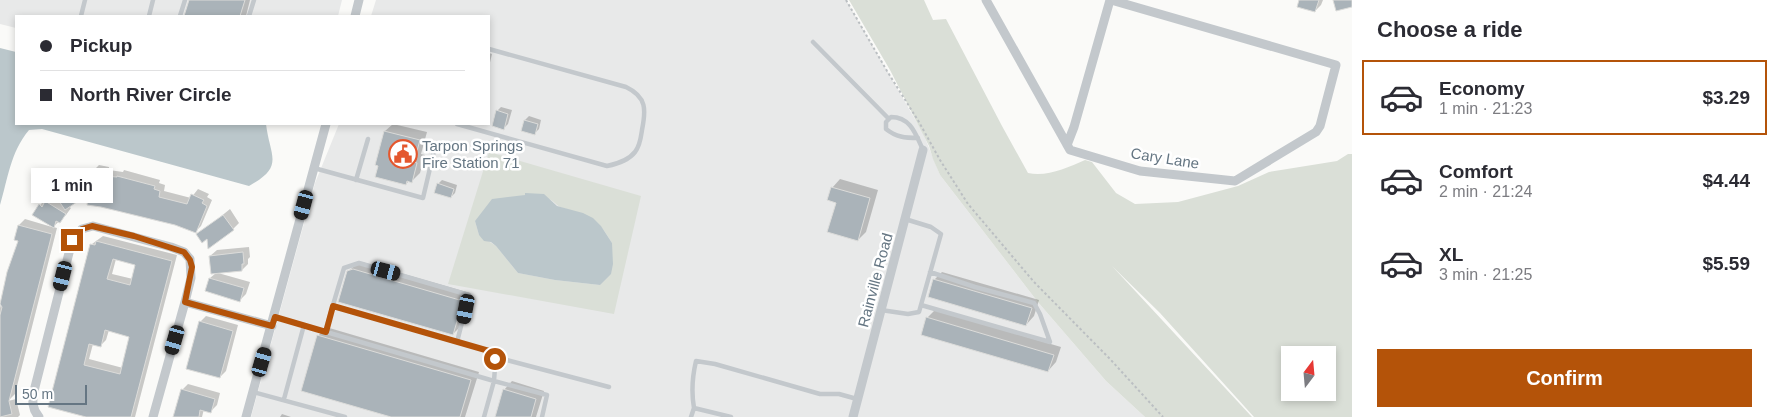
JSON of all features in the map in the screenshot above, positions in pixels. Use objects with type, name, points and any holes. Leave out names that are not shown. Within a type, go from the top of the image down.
[{"type":"street","points":[[355,15],[359,0]]},
{"type":"street","points":[[986,0],[1067,145]]},
{"type":"street","points":[[1067,145],[1111,0]]},
{"type":"street","name":"Cary Lane","points":[[1067,145],[1070,150],[1140,171],[1235,181],[1316,132],[1320,126],[1336,65],[1111,0]]},
{"type":"street","points":[[246,417],[275,317],[326,125]]},
{"type":"street","name":"Rainville Road","points":[[852,417],[923,150]]},
{"type":"street","points":[[39,417],[34,412],[32,402],[34,391],[72,240],[82,229],[92,226],[134,236],[184,252],[190,260],[192,267],[185,302],[153,417]]},
{"type":"street","points":[[185,302],[272,326]]},
{"type":"lane","points":[[81,15],[85,0]]},
{"type":"lane","points":[[149,15],[153,0]]},
{"type":"lane","points":[[180,15],[185,0]]},
{"type":"lane","points":[[249,15],[254,0]]},
{"type":"lane","points":[[812,42],[889,119]]},
{"type":"lane","points":[[462,125],[607,166],[622,162],[636,150],[645,114],[644,105],[634,91],[626,87],[490,49]]},
{"type":"lane","points":[[918,138],[905,138],[892,134],[886,129],[886,122],[891,117],[899,117],[912,126],[918,138],[923,150]]},
{"type":"lane","points":[[356,180],[368,139]]},
{"type":"lane","points":[[314,168],[423,198],[435,147]]},
{"type":"lane","points":[[881,310],[908,314],[919,312],[941,234],[931,227],[905,219]]},
{"type":"lane","points":[[326,332],[344,268],[359,264],[435,284],[469,296],[457,342]]},
{"type":"lane","points":[[921,305],[1050,342],[1034,303],[930,272]]},
{"type":"lane","points":[[333,306],[496,353],[503,358],[610,387]]},
{"type":"lane","points":[[275,317],[548,395],[542,417]]},
{"type":"lane","points":[[284,399],[304,325]]},
{"type":"lane","points":[[484,417],[494,381],[496,353]]},
{"type":"lane","points":[[691,417],[694,408],[691,394],[692,380],[696,361],[715,364],[820,394],[839,394],[857,399]]},
{"type":"lane","points":[[253,392],[345,417]]},
{"type":"lane","points":[[694,408],[731,417]]},
{"type":"path","points":[[846,0],[968,204],[1034,282],[1110,359],[1163,417]]},
{"type":"shaded area","points":[[0,0],[342,0],[338,15],[15,15],[15,28],[0,24]]},
{"type":"shaded area","points":[[376,0],[846,0],[923,133],[940,175],[1037,301],[1106,381],[1145,417],[251,417],[315,183],[339,125],[490,125],[490,15],[371,15]]},
{"type":"shaded area","points":[[849,0],[924,0],[933,20],[946,19],[1028,173],[1050,173],[1085,160],[1092,162],[1116,193],[1135,204],[1178,202],[1238,186],[1269,172],[1337,161],[1348,154],[1352,154],[1352,417],[1254,417],[1160,313],[1112,266],[1252,417],[1145,417],[1106,381],[1037,301],[940,175],[929,146],[890,70]]},
{"type":"shaded area","points":[[0,48],[15,52],[15,125],[266,125],[272,153],[271,166],[267,173],[249,186],[42,129],[29,130],[10,166],[0,205]]},
{"type":"shaded area","points":[[489,152],[641,196],[614,314],[448,284]],"holes":[[[525,195],[548,199],[560,207],[591,218],[601,227],[612,243],[600,285],[555,280],[518,273],[496,246],[479,235],[475,221]]]},
{"type":"shaded area","points":[[525,193],[544,194],[557,206],[583,213],[593,218],[601,226],[612,243],[613,264],[611,274],[600,285],[555,280],[518,273],[496,246],[491,242],[484,241],[479,235],[475,221],[492,199],[525,195]]},
{"type":"building","points":[[189,0],[245,0],[240,15],[184,15]]},
{"type":"building","points":[[1299,0],[1319,0],[1315,12],[1297,7]]},
{"type":"building","points":[[1333,0],[1352,0],[1352,7],[1336,11]]},
{"type":"building","points":[[496,110],[508,114],[504,130],[492,126]]},
{"type":"building","points":[[524,120],[538,124],[535,135],[521,131]]},
{"type":"building","points":[[384,131],[420,140],[414,162],[417,163],[412,183],[407,181],[406,185],[375,177],[378,166],[375,165]]},
{"type":"building","points":[[91,171],[104,172],[103,176],[117,176],[155,186],[154,189],[160,191],[159,197],[187,204],[191,194],[204,200],[202,203],[207,206],[196,233],[175,225],[87,205]]},
{"type":"building","points":[[68,174],[84,197],[65,210],[47,183],[56,176],[59,180]]},
{"type":"building","points":[[437,183],[454,189],[451,198],[434,193]]},
{"type":"building","points":[[831,187],[870,198],[858,241],[827,232],[836,203],[827,200]]},
{"type":"building","points":[[45,201],[66,214],[60,223],[56,221],[54,228],[32,215],[39,204],[42,207]]},
{"type":"building","points":[[223,215],[234,230],[208,249],[207,239],[202,243],[196,234]]},
{"type":"building","points":[[18,225],[52,234],[9,401],[12,414],[0,417],[0,315],[2,307],[0,304],[7,272],[18,241],[14,240]]},
{"type":"building","points":[[96,241],[172,261],[131,417],[86,417],[48,407],[90,244],[95,245]],"holes":[[[113,259],[135,265],[130,285],[107,279]],[[105,330],[129,337],[120,374],[84,365],[89,344],[101,347]]]},
{"type":"building","points":[[243,252],[244,264],[242,264],[242,271],[211,274],[209,256]]},
{"type":"building","points":[[353,269],[463,301],[453,335],[338,302],[347,271]]},
{"type":"building","points":[[209,278],[244,288],[240,302],[205,291]]},
{"type":"building","points":[[933,279],[1032,308],[1026,326],[928,297]]},
{"type":"building","points":[[926,317],[1054,355],[1048,372],[921,335]]},
{"type":"building","points":[[199,321],[233,331],[220,378],[186,369]]},
{"type":"building","points":[[317,335],[471,380],[460,417],[391,417],[301,391]]},
{"type":"building","points":[[181,389],[215,399],[211,413],[200,410],[199,417],[173,417]]},
{"type":"building","points":[[503,389],[536,399],[531,417],[495,417]]},
{"type":"place","name":"Tarpon Springs Fire Station 71","points":[[403,154]]},
{"type":"route","points":[[72,240],[82,229],[92,226],[134,236],[184,252],[190,260],[192,267],[185,302],[192,304],[272,326],[275,317],[326,332],[333,306],[496,353],[495,359]]}]
